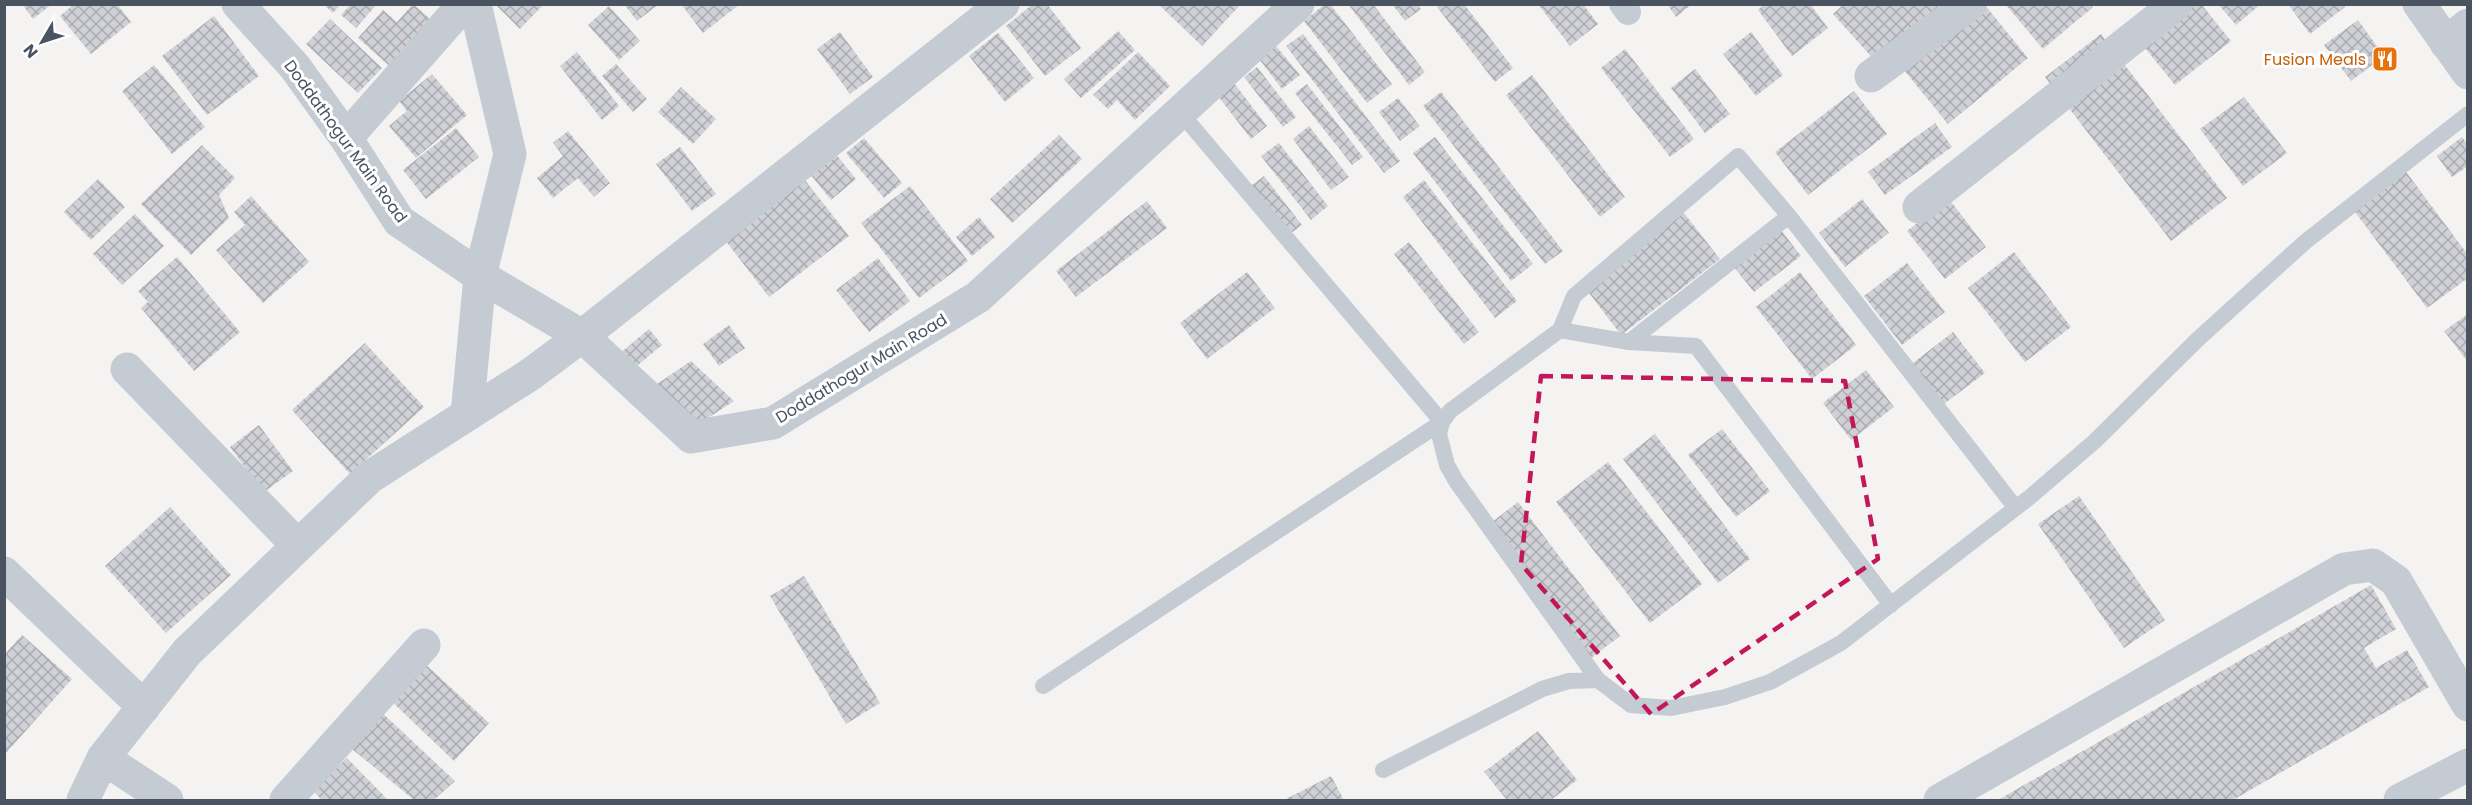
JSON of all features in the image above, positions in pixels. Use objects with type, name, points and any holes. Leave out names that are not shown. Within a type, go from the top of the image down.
[{"type":"street","name":"Doddathogur Main Road","points":[[238,4],[295,67],[346,138],[399,222],[480,276],[582,336],[691,437],[773,423],[978,297],[1298,4]]},
{"type":"street","points":[[346,138],[464,4]]},
{"type":"street","points":[[467,415],[480,276],[510,154],[476,4]]},
{"type":"street","points":[[83,801],[103,758],[188,652],[370,477],[531,374],[582,336],[1003,4]]},
{"type":"street","points":[[1871,76],[1970,4]]},
{"type":"street","points":[[1919,207],[2176,4]]},
{"type":"street","points":[[2419,4],[2457,34],[2468,73]]},
{"type":"street","points":[[127,369],[298,546]]},
{"type":"street","points":[[1940,801],[2343,569],[2373,565],[2396,581],[2468,705]]},
{"type":"street","points":[[4,573],[144,707]]},
{"type":"street","points":[[286,801],[424,645]]},
{"type":"street","points":[[103,758],[167,801]]},
{"type":"street","points":[[2400,801],[2468,765]]},
{"type":"lane","points":[[1180,112],[1442,422]]},
{"type":"lane","points":[[1442,422],[1439,434],[1442,447],[1456,481],[1598,680],[1632,705],[1671,708],[1725,697],[1770,682],[1831,649],[2030,497],[2095,441],[2197,340],[2305,242],[2468,114]]},
{"type":"lane","points":[[1043,686],[1442,422],[1462,400],[1560,330],[1574,296],[1738,156],[1789,216],[2015,507]]},
{"type":"lane","points":[[1629,342],[1789,216]]},
{"type":"lane","points":[[1560,330],[1629,342],[1696,346],[1891,605]]},
{"type":"lane","points":[[1383,770],[1542,689],[1569,681],[1598,680]]},
{"type":"highlighted area","points":[[1541,376],[1845,381],[1878,559],[1651,714],[1521,564]]},
{"type":"building","points":[[22,4],[52,4],[33,19]]},
{"type":"building","points":[[74,4],[117,4],[131,22],[91,54],[60,16]]},
{"type":"building","points":[[323,4],[341,4],[333,13]]},
{"type":"building","points":[[351,4],[377,4],[356,28],[341,15]]},
{"type":"building","points":[[413,4],[436,24],[395,71],[358,38],[383,10],[397,22]]},
{"type":"building","points":[[498,4],[544,4],[520,29],[497,6]]},
{"type":"building","points":[[624,4],[659,4],[637,21]]},
{"type":"building","points":[[681,4],[740,4],[703,33]]},
{"type":"building","points":[[1033,4],[1047,4],[1081,48],[1045,76],[1006,26]]},
{"type":"building","points":[[1158,4],[1241,4],[1202,46]]},
{"type":"building","points":[[1325,4],[1330,4],[1392,84],[1367,103],[1304,21]]},
{"type":"building","points":[[1348,4],[1373,4],[1425,72],[1409,85]]},
{"type":"building","points":[[1392,4],[1417,4],[1421,9],[1405,21]]},
{"type":"building","points":[[1440,4],[1464,4],[1513,68],[1495,82],[1437,7]]},
{"type":"building","points":[[1538,4],[1583,4],[1598,24],[1570,46]]},
{"type":"building","points":[[1667,4],[1692,4],[1676,17]]},
{"type":"building","points":[[1764,4],[1810,4],[1828,28],[1792,56],[1758,10]]},
{"type":"building","points":[[1844,4],[1941,4],[1876,62],[1833,14]]},
{"type":"building","points":[[1984,4],[2028,58],[1948,124],[1899,64]]},
{"type":"building","points":[[2165,4],[2201,4],[2231,41],[2175,85],[2132,32]]},
{"type":"building","points":[[2218,4],[2261,4],[2236,25]]},
{"type":"building","points":[[2288,4],[2344,4],[2345,7],[2310,34]]},
{"type":"building","points":[[2006,5],[2091,5],[2093,7],[2043,49]]},
{"type":"building","points":[[609,6],[640,41],[619,60],[588,25]]},
{"type":"building","points":[[214,16],[259,76],[207,115],[162,56]]},
{"type":"building","points":[[330,19],[382,68],[358,93],[306,44]]},
{"type":"building","points":[[2358,20],[2384,56],[2351,81],[2324,45]]},
{"type":"building","points":[[1118,31],[1135,50],[1081,98],[1064,79]]},
{"type":"building","points":[[840,32],[873,77],[850,94],[817,49]]},
{"type":"building","points":[[1751,32],[1783,75],[1756,96],[1723,54]]},
{"type":"building","points":[[998,33],[1034,78],[1005,102],[969,56]]},
{"type":"building","points":[[1303,34],[1400,161],[1384,173],[1286,46]]},
{"type":"building","points":[[2101,34],[2227,198],[2171,241],[2045,77]]},
{"type":"building","points":[[1276,46],[1300,75],[1282,89],[1259,59]]},
{"type":"building","points":[[1625,49],[1694,139],[1670,157],[1601,68]]},
{"type":"building","points":[[577,52],[619,106],[602,120],[560,66]]},
{"type":"building","points":[[1138,52],[1170,86],[1135,120],[1117,100],[1108,109],[1093,95]]},
{"type":"building","points":[[616,64],[647,99],[633,112],[602,76]]},
{"type":"building","points":[[154,65],[205,127],[172,154],[122,91]]},
{"type":"building","points":[[1257,67],[1296,117],[1283,127],[1244,77]]},
{"type":"building","points":[[1695,69],[1730,114],[1705,133],[1671,88]]},
{"type":"building","points":[[432,74],[467,115],[416,158],[389,126],[407,111],[399,101]]},
{"type":"building","points":[[1532,75],[1625,197],[1600,217],[1506,95]]},
{"type":"building","points":[[1234,83],[1267,126],[1251,139],[1218,96]]},
{"type":"building","points":[[1307,84],[1363,157],[1352,165],[1295,93]]},
{"type":"building","points":[[681,87],[716,119],[693,144],[658,112]]},
{"type":"building","points":[[1854,91],[1887,134],[1808,195],[1775,152]]},
{"type":"building","points":[[1441,92],[1563,251],[1545,264],[1423,106]]},
{"type":"building","points":[[2244,97],[2287,153],[2243,186],[2200,129]]},
{"type":"building","points":[[1398,98],[1420,126],[1400,141],[1379,112]]},
{"type":"building","points":[[1935,123],[1952,147],[1885,195],[1868,172]]},
{"type":"building","points":[[1309,126],[1349,177],[1331,190],[1293,139]]},
{"type":"building","points":[[456,128],[479,157],[426,199],[403,170]]},
{"type":"building","points":[[568,131],[610,183],[594,197],[578,178],[553,198],[537,178],[563,156],[553,143]]},
{"type":"building","points":[[1059,135],[1082,159],[1012,223],[990,199]]},
{"type":"building","points":[[1435,137],[1533,264],[1511,281],[1413,153]]},
{"type":"building","points":[[2462,137],[2468,145],[2468,166],[2452,177],[2437,156]]},
{"type":"building","points":[[864,138],[902,183],[884,198],[846,153]]},
{"type":"building","points":[[1279,143],[1328,206],[1311,220],[1261,156]]},
{"type":"building","points":[[202,145],[235,178],[219,195],[229,218],[191,255],[141,204]]},
{"type":"building","points":[[680,147],[716,194],[692,211],[656,164]]},
{"type":"building","points":[[835,153],[856,179],[831,200],[810,174]]},
{"type":"building","points":[[2404,169],[2468,255],[2468,278],[2427,308],[2352,208]]},
{"type":"building","points":[[1264,176],[1302,225],[1286,237],[1248,188]]},
{"type":"building","points":[[98,179],[125,207],[91,240],[64,212]]},
{"type":"building","points":[[804,179],[849,236],[769,297],[725,240]]},
{"type":"building","points":[[1424,180],[1517,301],[1495,318],[1403,197]]},
{"type":"building","points":[[910,186],[968,261],[919,298],[861,223]]},
{"type":"building","points":[[251,196],[309,262],[263,303],[216,250],[245,225],[234,212]]},
{"type":"building","points":[[1862,199],[1889,233],[1845,267],[1819,233]]},
{"type":"building","points":[[1949,199],[1986,247],[1945,279],[1907,231]]},
{"type":"building","points":[[1147,201],[1167,228],[1076,297],[1056,271]]},
{"type":"building","points":[[1684,213],[1720,259],[1621,335],[1586,289]]},
{"type":"building","points":[[135,214],[164,246],[122,285],[93,254]]},
{"type":"building","points":[[979,217],[995,237],[972,256],[956,237]]},
{"type":"building","points":[[1781,230],[1801,256],[1754,292],[1733,266]]},
{"type":"building","points":[[1409,242],[1479,332],[1464,344],[1394,254]]},
{"type":"building","points":[[2014,252],[2071,327],[2025,362],[1968,288]]},
{"type":"building","points":[[177,257],[240,332],[194,371],[141,308],[148,302],[138,291]]},
{"type":"building","points":[[878,258],[910,301],[869,332],[836,290]]},
{"type":"building","points":[[1907,263],[1945,312],[1902,345],[1864,296]]},
{"type":"building","points":[[1247,272],[1275,308],[1207,359],[1180,323]]},
{"type":"building","points":[[1800,272],[1856,345],[1812,379],[1756,307]]},
{"type":"building","points":[[2468,314],[2468,362],[2444,331]]},
{"type":"building","points":[[729,325],[745,348],[719,366],[703,344]]},
{"type":"building","points":[[649,329],[662,345],[632,370],[619,354]]},
{"type":"building","points":[[1953,332],[1985,373],[1940,407],[1909,366]]},
{"type":"building","points":[[365,343],[424,407],[350,474],[292,410]]},
{"type":"building","points":[[691,361],[734,401],[700,423],[657,384]]},
{"type":"building","points":[[1866,370],[1894,407],[1851,440],[1823,403]]},
{"type":"building","points":[[259,425],[293,471],[264,492],[230,447]]},
{"type":"building","points":[[1722,429],[1770,491],[1736,517],[1688,455]]},
{"type":"building","points":[[1655,434],[1750,559],[1718,583],[1623,459]]},
{"type":"building","points":[[1608,462],[1702,584],[1650,623],[1556,502]]},
{"type":"building","points":[[2079,496],[2165,620],[2124,648],[2038,524]]},
{"type":"building","points":[[1518,502],[1620,636],[1591,658],[1488,525]]},
{"type":"building","points":[[170,507],[231,575],[166,633],[105,566]]},
{"type":"building","points":[[804,576],[880,703],[846,724],[770,596]]},
{"type":"building","points":[[2371,585],[2396,629],[2364,648],[2376,668],[2407,650],[2429,687],[2233,800],[1998,800]]},
{"type":"building","points":[[22,635],[72,679],[6,753],[4,751],[4,655]]},
{"type":"building","points":[[421,660],[489,723],[454,761],[387,697]]},
{"type":"building","points":[[377,708],[455,781],[434,800],[414,800],[346,744]]},
{"type":"building","points":[[1538,731],[1577,780],[1551,800],[1507,800],[1484,772]]},
{"type":"building","points":[[347,758],[388,800],[322,800],[313,791]]},
{"type":"building","points":[[1331,776],[1344,800],[1284,800]]},
{"type":"place","name":"Fusion Meals","points":[[2385,59]]}]
